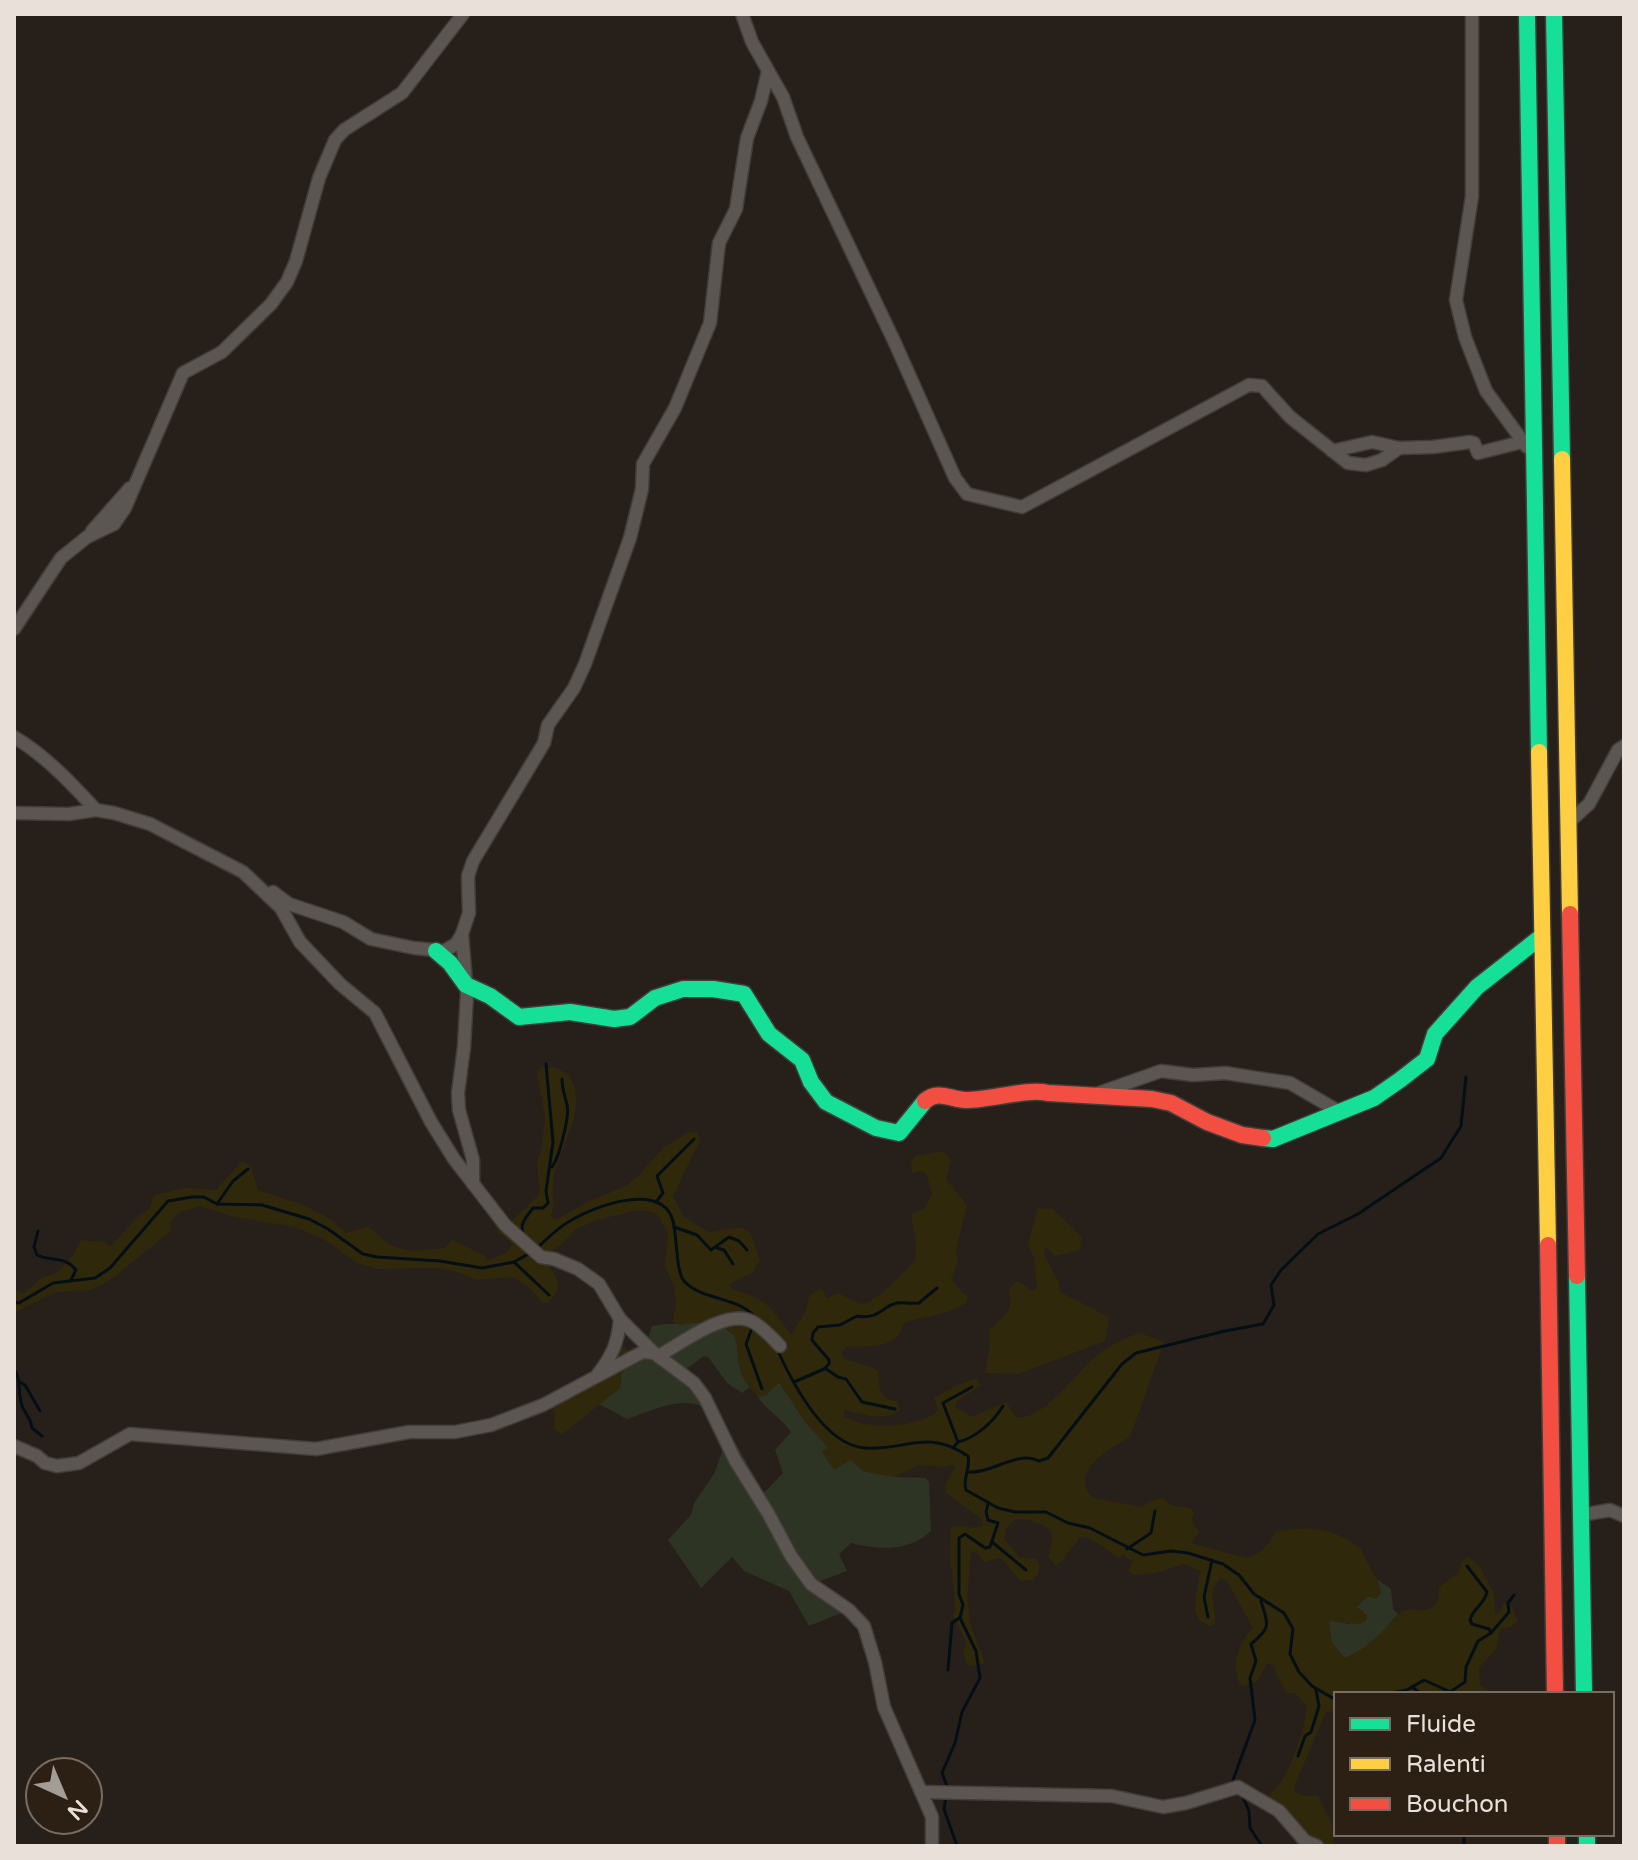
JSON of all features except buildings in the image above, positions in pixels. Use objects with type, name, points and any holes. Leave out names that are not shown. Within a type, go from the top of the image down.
[{"type":"main road","points":[[1527,14],[1555,1692]]},
{"type":"main road","points":[[1554,14],[1584,1692]]},
{"type":"main road","points":[[436,951],[450,963],[466,985],[490,996],[519,1017],[570,1012],[614,1019],[630,1017],[646,1001],[683,989],[714,987],[744,994],[769,1034],[802,1060],[811,1082],[826,1102],[876,1128],[899,1133],[928,1097],[941,1094],[962,1100],[999,1098],[1037,1090],[1171,1103],[1207,1122],[1256,1139],[1273,1139],[1374,1098],[1427,1059],[1435,1034],[1477,987],[1542,936]]},
{"type":"street","points":[[14,629],[61,558],[87,537],[114,524],[125,508],[183,373],[222,352],[271,304],[287,282],[296,261],[319,178],[335,140],[344,130],[402,93],[463,14]]},
{"type":"street","points":[[742,14],[783,97],[797,137],[955,478],[967,494],[1022,507],[1249,385],[1262,386],[1290,417],[1348,463],[1366,465],[1382,460],[1399,448]]},
{"type":"street","points":[[1472,14],[1472,196],[1456,300],[1465,337],[1486,391],[1534,457]]},
{"type":"street","points":[[14,813],[69,814],[96,810],[150,824],[243,872],[289,904],[343,922],[371,939],[436,951],[449,949],[462,934],[469,913],[468,876],[473,861],[539,753],[554,715],[574,688],[585,664],[630,538],[642,489],[643,464],[675,408],[710,323],[719,243],[736,209],[747,138],[768,71]]},
{"type":"street","points":[[1332,451],[1372,442],[1399,448],[1470,442],[1474,443],[1478,453],[1522,442]]},
{"type":"street","points":[[14,737],[69,781],[96,810]]},
{"type":"street","points":[[1569,822],[1589,804],[1618,750],[1624,746]]},
{"type":"street","points":[[243,872],[281,908],[300,942],[340,984],[375,1013],[431,1122],[454,1159],[505,1225],[541,1257],[578,1269],[599,1284],[620,1319],[656,1355],[694,1383],[705,1398],[735,1460],[791,1556],[811,1584],[849,1610],[864,1626],[884,1707],[932,1817],[932,1846]]},
{"type":"street","points":[[462,934],[466,985],[464,1047],[458,1093],[459,1110],[473,1160],[473,1184]]},
{"type":"street","points":[[1093,1095],[1161,1071],[1193,1075],[1225,1073],[1290,1083],[1340,1112]]},
{"type":"street","points":[[595,1378],[613,1355],[618,1342],[620,1319]]},
{"type":"street","points":[[14,1446],[57,1466],[79,1463],[130,1434],[316,1449],[409,1432],[455,1432],[491,1425],[543,1405],[643,1352],[656,1355],[730,1319],[747,1319],[759,1325],[780,1346]]},
{"type":"street","points":[[1581,1515],[1610,1510],[1624,1516]]},
{"type":"street","points":[[921,1792],[1112,1796],[1163,1807],[1238,1787],[1279,1811],[1305,1841],[1317,1846]]},
{"type":"green space","points":[[715,1320],[736,1337],[742,1375],[750,1387],[742,1393],[727,1383],[709,1358],[704,1356],[681,1373],[713,1404],[764,1493],[783,1473],[775,1450],[791,1432],[758,1397],[766,1395],[779,1382],[806,1423],[828,1447],[850,1459],[863,1471],[895,1477],[926,1478],[929,1482],[931,1531],[913,1543],[893,1548],[851,1543],[839,1554],[847,1571],[812,1584],[849,1610],[809,1626],[789,1591],[744,1571],[732,1557],[701,1588],[668,1540],[691,1515],[694,1503],[714,1474],[726,1441],[707,1409],[696,1404],[673,1404],[627,1419],[599,1404],[620,1388],[621,1374],[646,1345],[652,1326]]},
{"type":"green space","points":[[1376,1579],[1391,1589],[1393,1609],[1398,1614],[1367,1646],[1344,1658],[1332,1643],[1328,1620],[1349,1624],[1364,1612],[1356,1607],[1368,1596],[1376,1598],[1380,1587]]},
{"type":"sand","points":[[541,1067],[556,1068],[569,1075],[575,1088],[574,1115],[555,1171],[551,1216],[556,1220],[589,1201],[626,1186],[663,1148],[688,1132],[697,1133],[700,1140],[673,1196],[684,1217],[709,1232],[741,1227],[750,1232],[760,1260],[753,1272],[729,1284],[732,1289],[767,1305],[791,1335],[806,1311],[809,1296],[821,1288],[827,1298],[838,1293],[860,1304],[867,1303],[915,1261],[916,1241],[911,1215],[925,1208],[932,1194],[927,1176],[923,1171],[912,1173],[911,1162],[915,1156],[943,1151],[951,1160],[946,1179],[967,1205],[956,1250],[958,1263],[951,1278],[967,1295],[967,1302],[952,1310],[903,1324],[899,1333],[888,1343],[846,1347],[841,1353],[845,1359],[878,1371],[881,1391],[887,1398],[897,1401],[900,1410],[881,1417],[844,1409],[844,1416],[853,1421],[878,1425],[920,1421],[938,1410],[934,1398],[976,1379],[981,1385],[956,1402],[955,1407],[972,1417],[1006,1402],[1016,1417],[1026,1417],[1058,1395],[1095,1357],[1116,1343],[1140,1333],[1164,1342],[1130,1437],[1094,1462],[1088,1471],[1086,1489],[1093,1498],[1143,1507],[1149,1501],[1163,1498],[1173,1506],[1192,1509],[1194,1514],[1191,1520],[1199,1532],[1191,1543],[1246,1558],[1260,1552],[1276,1532],[1302,1529],[1331,1532],[1362,1549],[1381,1593],[1376,1599],[1367,1596],[1356,1607],[1367,1615],[1367,1620],[1360,1624],[1329,1621],[1332,1643],[1344,1658],[1369,1644],[1400,1613],[1430,1609],[1439,1599],[1439,1587],[1458,1573],[1461,1563],[1468,1556],[1480,1567],[1494,1593],[1495,1614],[1500,1612],[1504,1602],[1510,1603],[1518,1621],[1511,1627],[1500,1629],[1496,1649],[1479,1668],[1480,1685],[1490,1692],[1334,1692],[1334,1711],[1326,1712],[1294,1787],[1295,1792],[1305,1796],[1318,1796],[1332,1824],[1336,1846],[1298,1846],[1296,1828],[1265,1802],[1283,1779],[1292,1760],[1306,1705],[1295,1693],[1286,1693],[1272,1664],[1267,1664],[1256,1682],[1244,1686],[1240,1684],[1236,1662],[1243,1640],[1253,1628],[1227,1581],[1221,1578],[1214,1589],[1215,1623],[1212,1626],[1203,1623],[1196,1611],[1200,1571],[1184,1564],[1156,1573],[1134,1575],[1128,1570],[1133,1562],[1123,1555],[1119,1558],[1090,1538],[1080,1537],[1055,1565],[1048,1557],[1052,1538],[1050,1531],[1036,1522],[1015,1519],[1006,1528],[1004,1539],[1019,1557],[1037,1559],[1038,1573],[1033,1580],[1021,1581],[1000,1557],[984,1562],[976,1552],[971,1551],[967,1598],[971,1627],[984,1660],[983,1664],[967,1666],[963,1651],[967,1643],[953,1616],[955,1595],[950,1555],[951,1527],[978,1527],[982,1526],[983,1520],[946,1493],[945,1485],[955,1467],[952,1464],[944,1467],[918,1465],[895,1477],[863,1471],[850,1460],[834,1470],[822,1452],[828,1447],[806,1423],[779,1382],[766,1395],[758,1397],[743,1378],[732,1333],[715,1320],[679,1325],[673,1322],[676,1303],[674,1285],[665,1267],[668,1233],[657,1214],[649,1211],[633,1211],[597,1220],[576,1229],[562,1244],[541,1257],[558,1285],[547,1303],[513,1277],[476,1280],[437,1268],[378,1269],[357,1263],[325,1240],[296,1227],[230,1216],[201,1206],[180,1212],[170,1222],[171,1231],[109,1281],[91,1290],[56,1292],[14,1313],[14,1289],[24,1293],[40,1279],[58,1272],[73,1256],[81,1240],[104,1242],[110,1247],[140,1214],[149,1210],[154,1195],[187,1188],[216,1190],[242,1161],[251,1166],[258,1190],[316,1211],[346,1233],[367,1227],[389,1244],[412,1250],[445,1248],[452,1240],[484,1255],[488,1261],[507,1252],[513,1244],[498,1232],[491,1217],[505,1225],[540,1193],[537,1161],[542,1148],[545,1116],[537,1074]]},
{"type":"sand","points":[[1038,1208],[1053,1209],[1082,1237],[1079,1250],[1055,1256],[1046,1247],[1044,1254],[1059,1283],[1060,1292],[1109,1317],[1105,1341],[1018,1374],[985,1373],[989,1330],[1009,1308],[1009,1288],[1018,1281],[1032,1291],[1037,1287],[1034,1259],[1028,1243]]},
{"type":"sand","points":[[618,1342],[635,1356],[621,1374],[620,1388],[561,1435],[554,1428],[555,1415],[550,1402],[595,1378]]},
{"type":"waterway","points":[[524,1235],[523,1224],[528,1214],[533,1208],[543,1208],[548,1203],[546,1191],[553,1142],[546,1064]]},
{"type":"waterway","points":[[968,1472],[986,1470],[1022,1458],[1039,1461],[1048,1458],[1122,1364],[1136,1353],[1263,1324],[1274,1305],[1271,1285],[1281,1270],[1318,1234],[1358,1214],[1441,1158],[1461,1126],[1466,1077]]},
{"type":"waterway","points":[[552,1167],[561,1146],[567,1118],[562,1079]]},
{"type":"waterway","points":[[656,1202],[663,1193],[657,1176],[694,1139]]},
{"type":"waterway","points":[[217,1204],[233,1181],[248,1169]]},
{"type":"waterway","points":[[14,1302],[19,1303],[53,1283],[95,1278],[110,1268],[168,1201],[192,1197],[204,1197],[217,1204],[262,1205],[309,1219],[363,1254],[377,1257],[440,1261],[482,1268],[514,1262],[530,1253]]},
{"type":"waterway","points":[[536,1249],[565,1224],[595,1209],[626,1200],[656,1202],[666,1209],[673,1221],[679,1270],[684,1281],[700,1292],[739,1305],[755,1317]]},
{"type":"waterway","points":[[674,1227],[697,1235],[711,1250],[729,1237],[739,1241],[747,1250]]},
{"type":"waterway","points":[[38,1231],[34,1247],[37,1255],[71,1265],[76,1270],[71,1280]]},
{"type":"waterway","points":[[717,1248],[724,1250],[733,1264]]},
{"type":"waterway","points":[[514,1262],[549,1295]]},
{"type":"waterway","points":[[794,1382],[829,1364],[812,1340],[818,1327],[840,1325],[857,1316],[870,1316],[897,1303],[919,1303],[937,1288]]},
{"type":"waterway","points":[[753,1325],[746,1344],[762,1389]]},
{"type":"waterway","points":[[777,1349],[811,1410],[836,1436],[850,1444],[879,1448],[940,1443],[968,1456],[966,1490],[998,1508],[1015,1512],[1046,1512],[1068,1523],[1090,1528],[1143,1555],[1171,1551],[1223,1564],[1239,1575],[1254,1594],[1284,1613],[1293,1629],[1290,1654],[1299,1672],[1312,1686],[1334,1699]]},
{"type":"waterway","points":[[14,1369],[22,1405],[32,1428],[42,1436]]},
{"type":"waterway","points":[[826,1369],[846,1379],[862,1402],[895,1409]]},
{"type":"waterway","points":[[20,1382],[25,1385],[40,1411]]},
{"type":"waterway","points":[[953,1448],[958,1442],[943,1403],[972,1387]]},
{"type":"waterway","points":[[958,1442],[984,1428],[1003,1406]]},
{"type":"waterway","points":[[948,1789],[942,1773],[955,1743],[962,1712],[980,1678],[976,1651],[960,1618],[963,1605],[959,1594],[959,1538],[965,1534],[985,1548],[990,1547],[998,1523],[988,1520],[988,1504]]},
{"type":"waterway","points":[[1127,1549],[1151,1533],[1155,1511]]},
{"type":"waterway","points":[[992,1542],[1026,1570]]},
{"type":"waterway","points":[[1208,1617],[1204,1597],[1212,1560]]},
{"type":"waterway","points":[[1450,1692],[1465,1682],[1466,1667],[1478,1641],[1491,1633],[1470,1620],[1487,1592],[1467,1566]]},
{"type":"waterway","points":[[1491,1633],[1509,1612],[1508,1603],[1514,1595]]},
{"type":"waterway","points":[[1237,1785],[1233,1780],[1255,1720],[1250,1678],[1256,1661],[1251,1644],[1266,1625],[1261,1601]]},
{"type":"waterway","points":[[948,1670],[952,1623],[959,1618]]},
{"type":"waterway","points":[[1396,1692],[1407,1690],[1424,1680],[1451,1692]]},
{"type":"waterway","points":[[1412,1687],[1418,1692]]},
{"type":"waterway","points":[[1298,1756],[1305,1736],[1311,1732],[1319,1706],[1316,1690]]},
{"type":"waterway","points":[[1242,1795],[1249,1811],[1250,1828],[1262,1846]]},
{"type":"waterway","points":[[946,1797],[944,1809],[957,1846]]},
{"type":"waterway","points":[[1464,1836],[1464,1846]]},
{"type":"traffic: fast","points":[[1527,14],[1539,752]]},
{"type":"traffic: fast","points":[[1554,14],[1562,459]]},
{"type":"traffic: fast","points":[[1263,1138],[1273,1139],[1374,1098],[1400,1080],[1427,1059],[1435,1034],[1477,987],[1542,936]]},
{"type":"traffic: fast","points":[[436,951],[450,963],[466,985],[490,996],[519,1017],[570,1012],[614,1019],[630,1017],[655,998],[683,989],[713,989],[744,994],[769,1034],[802,1060],[811,1082],[826,1102],[876,1128],[899,1133],[925,1101]]},
{"type":"traffic: fast","points":[[1577,1276],[1584,1692]]},
{"type":"traffic: fast","points":[[1587,1836],[1587,1846]]},
{"type":"traffic: slow","points":[[1562,459],[1570,914]]},
{"type":"traffic: slow","points":[[1539,752],[1548,1245]]},
{"type":"traffic: jam","points":[[1570,914],[1577,1276]]},
{"type":"traffic: jam","points":[[925,1101],[935,1096],[966,1100],[1040,1092],[1152,1099],[1171,1103],[1207,1122],[1242,1135],[1263,1138]]},
{"type":"traffic: jam","points":[[1548,1245],[1555,1692]]},
{"type":"traffic: jam","points":[[1557,1836],[1557,1846]]}]
